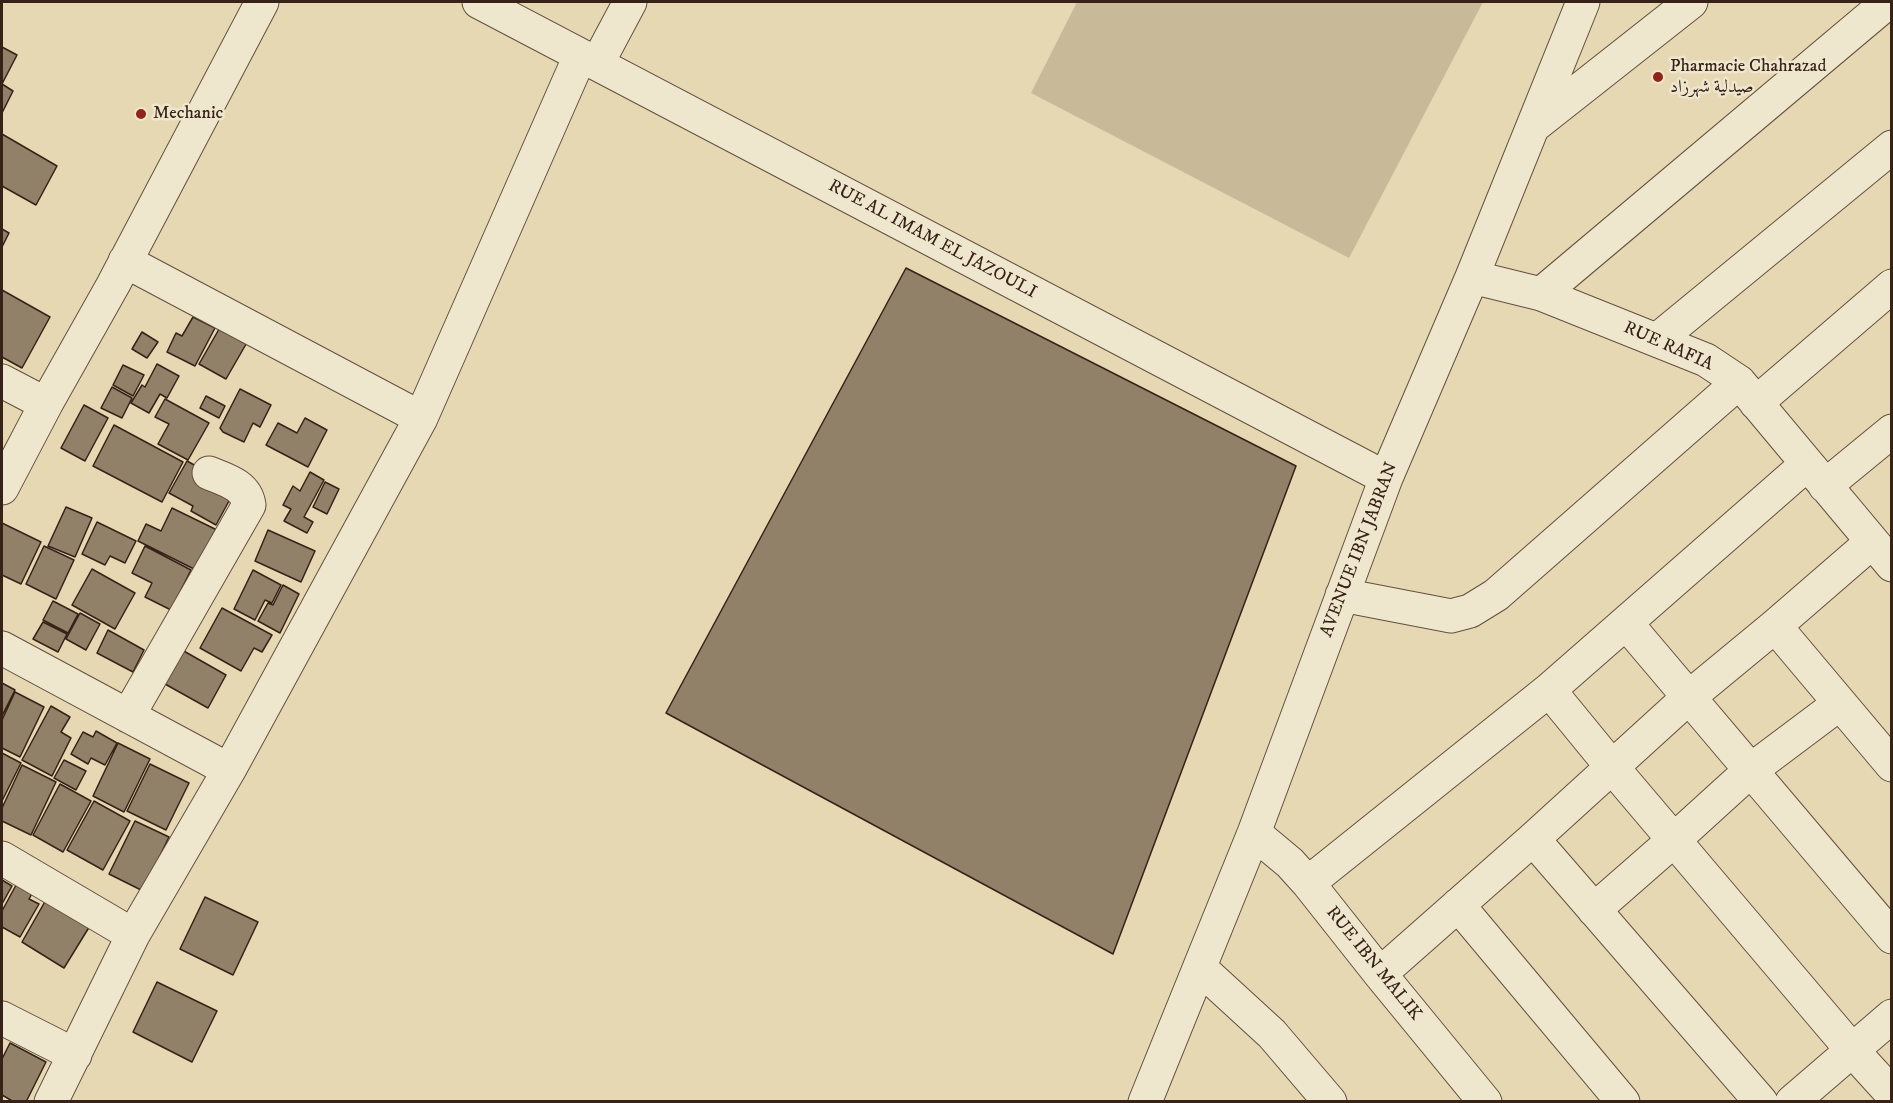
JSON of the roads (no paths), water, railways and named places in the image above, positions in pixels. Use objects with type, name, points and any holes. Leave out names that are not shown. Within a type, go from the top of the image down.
[{"type":"street","points":[[2,488],[262,2]]},
{"type":"street","name":"RUE AL IMAM EL JAZOULI","points":[[479,2],[1386,478]]},
{"type":"street","points":[[51,1101],[133,935],[229,770],[421,418],[588,60],[630,2]]},
{"type":"street","name":"AVENUE IBN JABRAN","points":[[1145,1101],[1254,833],[1386,478],[1472,277],[1583,2]]},
{"type":"street","points":[[1533,127],[1691,2]]},
{"type":"street","points":[[1541,294],[1888,2]]},
{"type":"street","points":[[1658,340],[1892,147]]},
{"type":"street","points":[[125,261],[421,418]]},
{"type":"street","name":"RUE RAFIA","points":[[1472,277],[1541,294],[1706,360],[1747,393],[1882,553]]},
{"type":"street","points":[[1342,595],[1451,616],[1470,611],[1496,595],[1747,393],[1892,286]]},
{"type":"street","points":[[2,381],[46,404]]},
{"type":"street","points":[[1308,883],[1549,690],[1626,623],[1816,475],[1892,431]]},
{"type":"street","points":[[128,716],[249,505],[244,491],[209,473]]},
{"type":"street","points":[[1380,974],[1689,697],[1775,626],[1882,553]]},
{"type":"street","points":[[1626,623],[1892,937]]},
{"type":"street","points":[[1775,626],[1892,765]]},
{"type":"street","points":[[2,648],[229,770]]},
{"type":"street","points":[[1549,690],[1852,1050],[1892,1094]]},
{"type":"street","points":[[1593,910],[1751,770],[1839,704]]},
{"type":"street","name":"RUE IBN MALIK","points":[[1254,833],[1290,863],[1308,883],[1485,1101]]},
{"type":"street","points":[[1533,839],[1761,1101]]},
{"type":"street","points":[[2,858],[133,935]]},
{"type":"street","points":[[1458,905],[1623,1101]]},
{"type":"street","points":[[1200,968],[1272,1034],[1330,1101]]},
{"type":"street","points":[[1792,1101],[1892,1016]]},
{"type":"street","points":[[2,1018],[75,1055]]},
{"type":"place","name":"Pharmacie Chahrazad صيدلية شهرزاد","points":[[1658,77]]},
{"type":"place","name":"Mechanic","points":[[141,114]]}]
